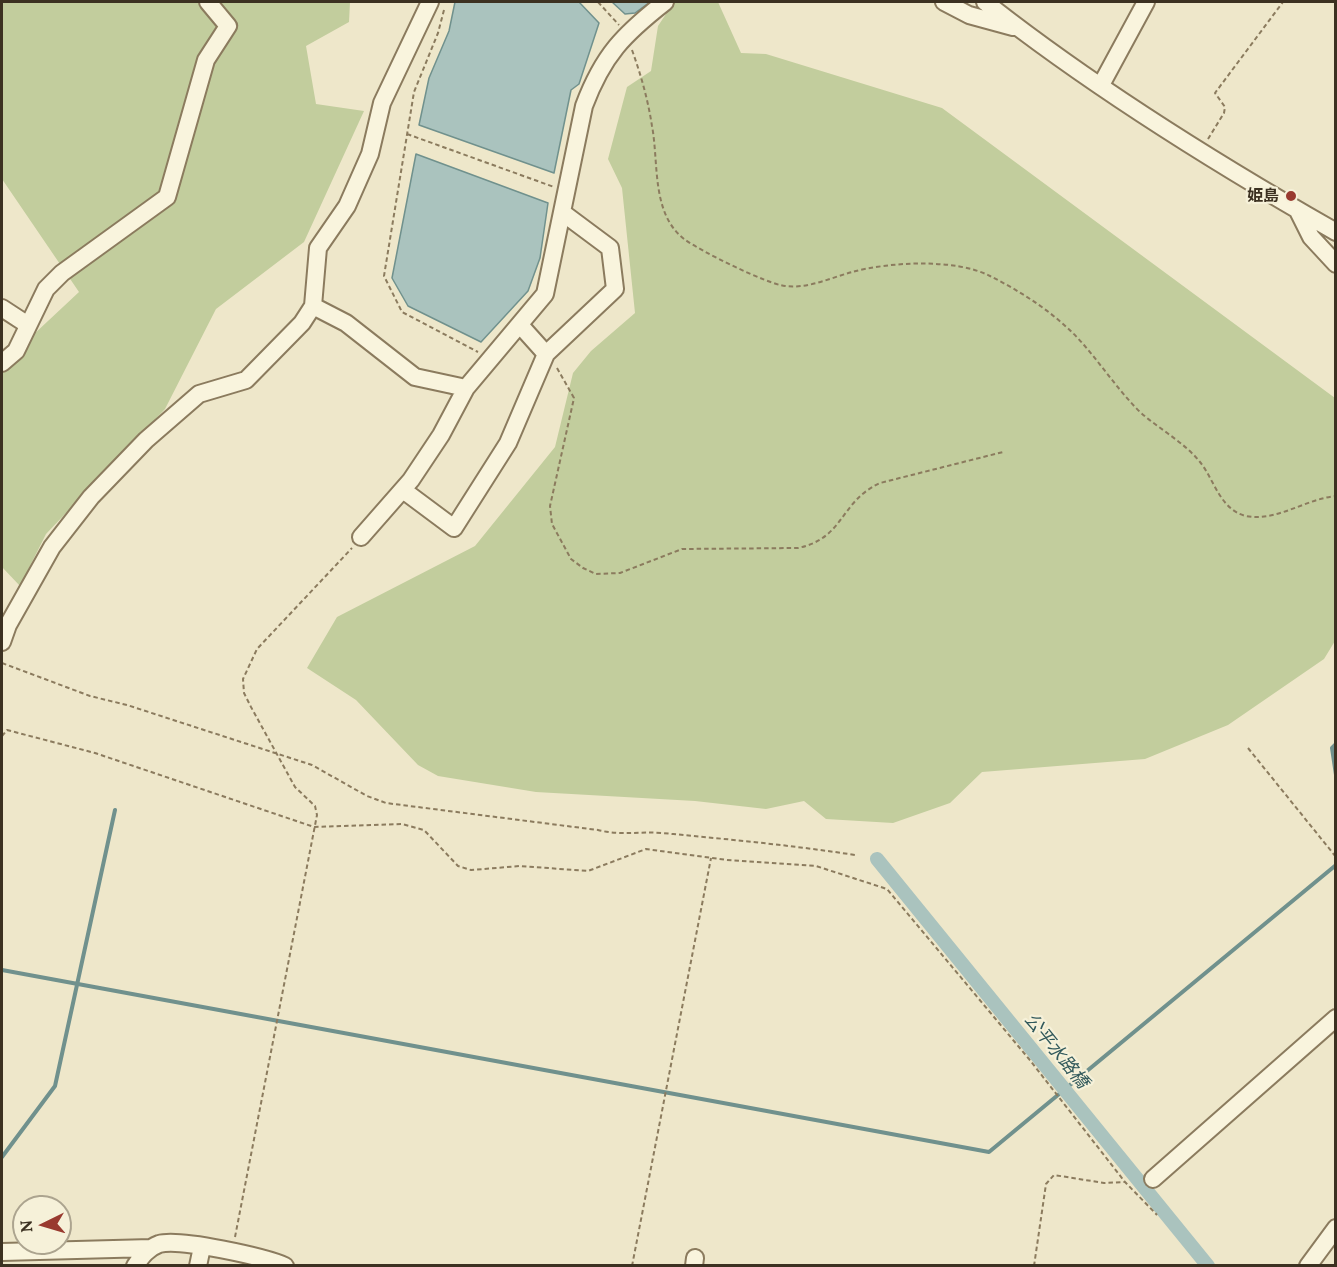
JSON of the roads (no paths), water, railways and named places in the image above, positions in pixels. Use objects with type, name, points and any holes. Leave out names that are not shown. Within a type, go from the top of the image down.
[{"type":"street","points":[[2,363],[16,351],[46,288],[62,273],[167,196],[206,60],[228,26],[208,2]]},
{"type":"street","points":[[2,642],[8,625],[52,546],[91,497],[146,440],[199,394],[246,380],[282,345],[313,306],[318,248],[347,206],[370,154],[382,103],[430,2]]},
{"type":"street","points":[[361,537],[403,490],[441,435],[466,388],[545,294],[584,106],[603,66],[626,32],[665,2]]},
{"type":"street","points":[[944,2],[969,15],[1025,31]]},
{"type":"street","points":[[985,2],[1101,85],[1200,150],[1335,232]]},
{"type":"street","points":[[1101,85],[1146,2]]},
{"type":"street","points":[[1298,211],[1311,237],[1335,264]]},
{"type":"street","points":[[403,490],[454,528],[508,443],[546,354],[615,289],[610,248],[563,213]]},
{"type":"street","points":[[313,306],[346,323],[415,377],[466,388]]},
{"type":"street","points":[[2,308],[28,325]]},
{"type":"street","points":[[519,325],[546,354]]},
{"type":"street","points":[[1153,1179],[1335,1018]]},
{"type":"street","points":[[1308,1266],[1335,1228]]},
{"type":"street","points":[[2,1252],[151,1248],[174,1242],[232,1252],[285,1266]]},
{"type":"street","points":[[198,1266],[202,1247]]},
{"type":"street","points":[[135,1266],[151,1248]]},
{"type":"water","points":[[455,2],[579,2],[599,23],[579,84],[571,90],[554,173],[419,125],[429,78],[449,31]]},
{"type":"water","points":[[612,2],[650,2],[635,13],[625,14]]},
{"type":"water","points":[[416,154],[548,203],[540,258],[528,291],[481,342],[408,306],[392,278]]},
{"type":"waterway","points":[[1336,744],[1332,748],[1336,775]]},
{"type":"waterway","points":[[2,1157],[55,1086],[115,810]]},
{"type":"waterway","name":"公平水路橋","points":[[877,859],[1208,1266]]},
{"type":"waterway","points":[[2,970],[989,1152],[1336,865]]},
{"type":"place","name":"姫島","points":[[1291,196]]}]
